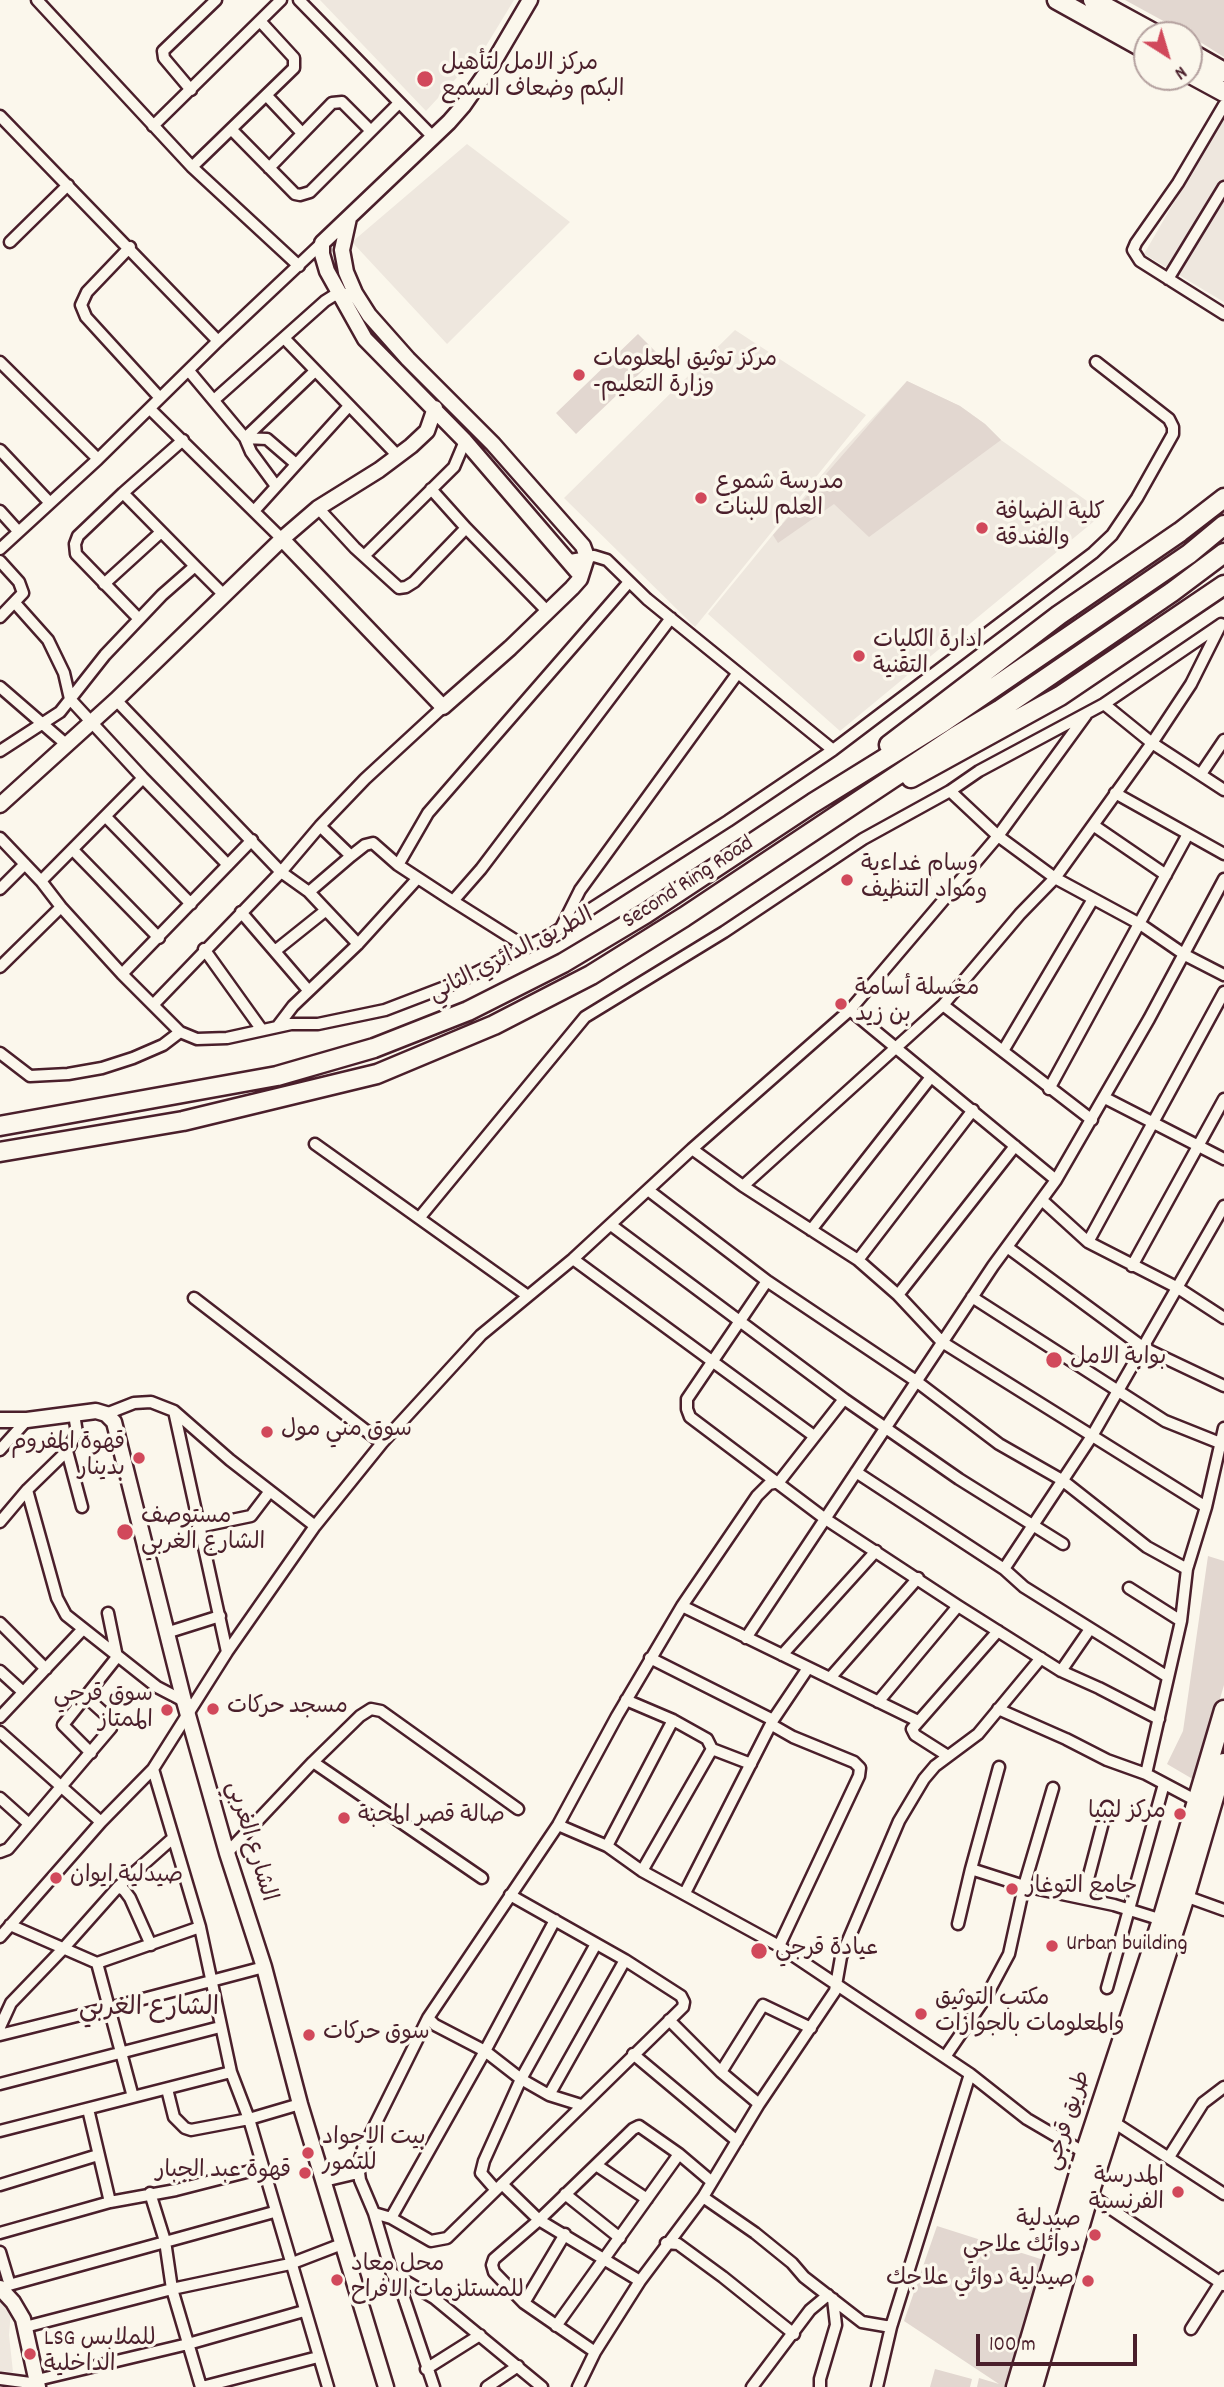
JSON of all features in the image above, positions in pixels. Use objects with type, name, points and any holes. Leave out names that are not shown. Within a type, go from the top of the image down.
[{"type":"highway","points":[[1057,0],[1133,42]]},
{"type":"highway","points":[[1093,0],[1133,22]]},
{"type":"highway","points":[[1203,60],[1224,72]]},
{"type":"highway","points":[[1203,81],[1224,92]]},
{"type":"highway","points":[[813,803],[1059,615],[1180,532],[1224,498]]},
{"type":"highway","name":"الطريق الدائري الثاني","points":[[0,1126],[277,1076],[373,1048],[468,1011],[563,963],[645,914],[813,803],[989,692],[1189,554],[1224,525]]},
{"type":"highway","name":"Second Ring Road","points":[[0,1152],[183,1121],[377,1073],[494,1025],[591,975],[828,822],[1001,709],[1172,592],[1224,553]]},
{"type":"highway","points":[[828,822],[1060,696],[1224,585]]},
{"type":"highway","name":"طريق قرجي","points":[[1016,2387],[1085,2153],[1162,1920],[1224,1710]]},
{"type":"highway","name":"طريق قرجي","points":[[1033,2387],[1089,2194],[1185,1896],[1224,1763]]},
{"type":"street","points":[[37,0],[192,167],[299,266]]},
{"type":"street","points":[[191,90],[164,58],[163,51],[216,0]]},
{"type":"street","points":[[153,126],[281,0]]},
{"type":"street","points":[[299,0],[433,137]]},
{"type":"street","points":[[0,549],[98,459],[449,122],[474,91],[530,0]]},
{"type":"street","points":[[192,167],[294,68],[295,61],[260,21]]},
{"type":"street","points":[[267,96],[302,133]]},
{"type":"street","points":[[269,168],[332,103],[342,102],[371,131]]},
{"type":"street","points":[[232,130],[295,194],[305,194],[400,103]]},
{"type":"street","points":[[1224,105],[1178,183],[1133,250],[1140,261],[1224,314]]},
{"type":"street","points":[[0,116],[130,247],[218,341]]},
{"type":"street","points":[[10,242],[68,185]]},
{"type":"street","points":[[1168,279],[1224,187]]},
{"type":"street","points":[[153,1005],[281,872],[365,779],[548,612],[582,576],[587,557],[583,546],[493,444],[380,328],[355,293],[346,272],[342,250],[349,218]]},
{"type":"street","points":[[322,243],[324,263],[358,330],[375,351],[435,408],[582,576]]},
{"type":"street","points":[[130,247],[87,292],[81,305],[86,317],[160,398]]},
{"type":"street","points":[[214,400],[325,301],[339,294],[355,293]]},
{"type":"street","points":[[284,338],[398,456]]},
{"type":"street","points":[[0,362],[98,459]]},
{"type":"street","points":[[0,838],[122,974],[180,1032],[197,1039],[211,1040],[291,1024],[318,1024],[385,1010],[458,982],[561,928],[833,750],[1093,553],[1112,535],[1173,434],[1173,427],[1169,419],[1096,362]]},
{"type":"street","points":[[189,371],[245,438],[251,452],[276,486]]},
{"type":"street","points":[[245,438],[315,371]]},
{"type":"street","points":[[254,511],[349,406]]},
{"type":"street","points":[[0,805],[116,700],[222,594],[282,539],[318,508],[379,470],[427,431],[435,408]]},
{"type":"street","points":[[150,409],[282,539],[443,707]]},
{"type":"street","points":[[245,438],[267,439],[296,464]]},
{"type":"street","points":[[139,619],[76,554],[75,544],[78,536],[183,440]]},
{"type":"street","points":[[364,556],[454,467],[465,441]]},
{"type":"street","points":[[0,450],[50,503]]},
{"type":"street","points":[[431,489],[548,612]]},
{"type":"street","points":[[123,493],[222,594]]},
{"type":"street","points":[[318,508],[399,588],[414,582],[466,528]]},
{"type":"street","points":[[0,511],[18,531]]},
{"type":"street","points":[[104,584],[160,533]]},
{"type":"street","points":[[570,560],[600,556],[607,560],[737,674],[833,750]]},
{"type":"street","points":[[0,561],[23,588],[22,597],[0,617]]},
{"type":"street","points":[[0,751],[60,712],[86,677],[139,619],[195,566]]},
{"type":"street","points":[[398,866],[428,813],[629,582]]},
{"type":"street","points":[[15,603],[48,640],[64,673],[70,699],[228,865]]},
{"type":"street","points":[[453,901],[481,869],[671,618]]},
{"type":"street","points":[[420,1217],[585,1017],[724,932],[863,839],[950,791],[979,771],[1104,704],[1223,623]]},
{"type":"street","points":[[743,1185],[943,1005],[1055,878],[1191,684],[1223,623]]},
{"type":"street","points":[[561,928],[580,890],[737,674]]},
{"type":"street","points":[[0,687],[67,746]]},
{"type":"street","points":[[116,700],[281,872],[309,892],[358,944]]},
{"type":"street","points":[[1104,704],[1152,743],[1224,790]]},
{"type":"street","points":[[1,1935],[101,1822],[153,1769],[186,1707],[315,1526],[382,1443],[481,1335],[573,1259],[692,1149],[850,1010],[998,836],[1086,715]]},
{"type":"street","points":[[1201,774],[1224,740]]},
{"type":"street","points":[[41,881],[143,778]]},
{"type":"street","points":[[950,791],[998,836],[1055,878],[1140,924],[1185,955],[1224,975]]},
{"type":"street","points":[[1115,793],[1224,854]]},
{"type":"street","points":[[106,817],[191,904]]},
{"type":"street","points":[[1093,825],[1166,875]]},
{"type":"street","points":[[320,826],[351,856]]},
{"type":"street","points":[[1049,1089],[1188,834]]},
{"type":"street","points":[[122,974],[252,840]]},
{"type":"street","points":[[309,892],[365,845],[373,843],[398,866],[526,947]]},
{"type":"street","points":[[73,849],[159,938]]},
{"type":"street","points":[[0,889],[25,864]]},
{"type":"street","points":[[277,1027],[308,990],[358,944],[417,878]]},
{"type":"street","points":[[746,1638],[972,1297],[1043,1201],[1105,1098],[1224,879]]},
{"type":"street","points":[[1003,1051],[1093,899]]},
{"type":"street","points":[[0,967],[61,907]]},
{"type":"street","points":[[275,951],[325,911]]},
{"type":"street","points":[[241,912],[308,990]]},
{"type":"street","points":[[204,949],[262,1030]]},
{"type":"street","points":[[1088,1242],[1224,992]]},
{"type":"street","points":[[943,1005],[1092,1120]]},
{"type":"street","points":[[850,1010],[1056,1180]]},
{"type":"street","points":[[0,1053],[30,1076],[68,1074],[102,1068],[134,1058],[163,1045],[180,1032]]},
{"type":"street","points":[[811,1230],[931,1077]]},
{"type":"street","points":[[1105,1098],[1224,1159]]},
{"type":"street","points":[[1132,1266],[1224,1099]]},
{"type":"street","points":[[858,1260],[973,1110]]},
{"type":"street","points":[[315,1144],[528,1296]]},
{"type":"street","points":[[898,1295],[1015,1146]]},
{"type":"street","points":[[692,1149],[858,1260],[898,1295],[942,1342],[1206,1507]]},
{"type":"street","points":[[648,1190],[767,1281],[916,1381],[999,1444],[1062,1480],[1147,1547],[1187,1569]]},
{"type":"street","points":[[1043,1201],[1088,1242],[1178,1287],[1221,1316],[1224,1304]]},
{"type":"street","points":[[1004,1569],[1120,1390],[1224,1206]]},
{"type":"street","points":[[611,1225],[844,1399],[958,1479],[1063,1544]]},
{"type":"street","points":[[1007,1247],[1144,1348],[1224,1386]]},
{"type":"street","points":[[573,1259],[814,1436]]},
{"type":"street","points":[[767,1281],[687,1399],[690,1417],[824,1518],[958,1606],[1061,1671],[1158,1719]]},
{"type":"street","points":[[972,1297],[1165,1421],[1220,1443]]},
{"type":"street","points":[[194,1298],[382,1443]]},
{"type":"street","points":[[434,2387],[358,2173],[363,2149],[428,2018],[558,1825],[626,1700],[682,1606],[757,1496],[769,1484],[779,1482],[844,1399]]},
{"type":"street","points":[[0,1420],[27,1420],[96,1411],[106,1414],[134,1403],[151,1402],[174,1411],[315,1526]]},
{"type":"street","points":[[174,1411],[227,1652]]},
{"type":"street","points":[[0,1522],[27,1490],[67,1451],[77,1433],[74,1413]]},
{"type":"street","name":"الشارع الغربي","points":[[106,1414],[114,1422],[166,1633],[227,1853],[264,1967],[300,2104],[386,2387]]},
{"type":"street","points":[[2,1445],[27,1420]]},
{"type":"street","points":[[1146,1774],[1181,1621],[1187,1569],[1206,1507],[1224,1429]]},
{"type":"street","points":[[67,1451],[82,1507]]},
{"type":"street","points":[[856,1472],[1004,1569],[1024,1587],[1168,1677]]},
{"type":"street","points":[[27,1490],[57,1598],[66,1615],[117,1657],[186,1707]]},
{"type":"street","points":[[198,1527],[251,1516],[270,1491]]},
{"type":"street","points":[[782,1655],[876,1550]]},
{"type":"street","points":[[830,1678],[918,1578]]},
{"type":"street","points":[[1129,1588],[1181,1621]]},
{"type":"street","points":[[682,1606],[918,1721]]},
{"type":"street","points":[[878,1702],[958,1606]]},
{"type":"street","points":[[108,1613],[117,1657]]},
{"type":"street","points":[[166,1633],[220,1616]]},
{"type":"street","points":[[0,1623],[46,1669]]},
{"type":"street","points":[[0,1717],[83,1629]]},
{"type":"street","points":[[1061,1671],[1090,1629]]},
{"type":"street","points":[[948,1756],[912,1729],[998,1631]]},
{"type":"street","points":[[91,1753],[63,1725],[117,1657]]},
{"type":"street","points":[[650,1658],[793,1737],[854,1762],[860,1768],[859,1776],[779,1946]]},
{"type":"street","points":[[578,2387],[595,2352],[640,2281],[703,2197],[759,2104],[835,1991],[841,1957],[899,1821],[924,1779],[948,1756],[968,1743],[1041,1658]]},
{"type":"street","points":[[685,1893],[772,1723],[808,1668]]},
{"type":"street","points":[[0,1671],[23,1692]]},
{"type":"street","points":[[0,1852],[5,1852],[111,1726],[106,1715],[85,1696]]},
{"type":"street","points":[[626,1700],[707,1738],[712,1749],[751,1764]]},
{"type":"street","points":[[227,1853],[360,1716],[366,1711],[376,1709],[518,1809]]},
{"type":"street","points":[[998,1709],[1107,1760],[1146,1774],[1197,1801]]},
{"type":"street","points":[[607,1846],[673,1720]]},
{"type":"street","points":[[0,1732],[101,1822]]},
{"type":"street","points":[[642,1871],[712,1749]]},
{"type":"street","points":[[313,1762],[482,1878]]},
{"type":"street","points":[[958,1924],[999,1767]]},
{"type":"street","points":[[153,1769],[200,1927],[231,2072],[249,2119],[274,2212],[328,2387]]},
{"type":"street","points":[[1107,1988],[1164,1784]]},
{"type":"street","points":[[945,2057],[986,1997],[1009,1954],[1024,1886],[1053,1787]]},
{"type":"street","points":[[0,1798],[29,1824]]},
{"type":"street","points":[[1083,1898],[1107,1807]]},
{"type":"street","points":[[558,1825],[607,1846],[642,1871],[779,1946],[970,2074],[1027,2119],[1085,2153]]},
{"type":"street","points":[[0,2027],[11,2003],[118,1887],[173,1838]]},
{"type":"street","points":[[971,1869],[1024,1886],[1129,1909],[1162,1920]]},
{"type":"street","points":[[118,1887],[130,1898],[150,1945]]},
{"type":"street","points":[[374,2213],[391,2218],[431,2241],[447,2238],[683,2007],[681,1996],[625,1960],[510,1895]]},
{"type":"street","points":[[1185,1896],[1224,1910]]},
{"type":"street","points":[[391,2218],[485,2052],[555,1920]]},
{"type":"street","points":[[10,1925],[97,1963],[200,1927]]},
{"type":"street","points":[[596,1944],[521,2079],[481,2168],[483,2178],[499,2187],[540,2220],[640,2281]]},
{"type":"street","points":[[549,2095],[625,1960]]},
{"type":"street","points":[[97,1963],[133,2097]]},
{"type":"street","points":[[0,2035],[264,1967]]},
{"type":"street","points":[[721,2072],[762,2005],[811,2028]]},
{"type":"street","points":[[428,2018],[435,2025],[485,2052],[521,2079],[549,2095],[581,2105]]},
{"type":"street","points":[[669,2021],[721,2072],[759,2104]]},
{"type":"street","points":[[0,2084],[220,2027]]},
{"type":"street","points":[[633,2054],[737,2141]]},
{"type":"street","points":[[0,2132],[231,2072]]},
{"type":"street","points":[[877,2387],[891,2327],[970,2074]]},
{"type":"street","points":[[1169,2157],[1203,2103],[1224,2087]]},
{"type":"street","points":[[167,2089],[174,2117],[191,2130],[249,2119],[300,2104]]},
{"type":"street","points":[[88,2109],[110,2203]]},
{"type":"street","points":[[1112,2121],[1224,2194]]},
{"type":"street","points":[[595,2352],[524,2303],[494,2272],[492,2262],[639,2126],[679,2154],[712,2182]]},
{"type":"street","points":[[556,2326],[679,2154]]},
{"type":"street","points":[[0,2185],[97,2155]]},
{"type":"street","points":[[596,2165],[647,2199]]},
{"type":"street","points":[[0,2234],[110,2203],[176,2190],[262,2168]]},
{"type":"street","points":[[324,2181],[358,2173]]},
{"type":"street","points":[[150,2193],[164,2241],[172,2289],[201,2387],[318,2357]]},
{"type":"street","points":[[565,2194],[620,2238]]},
{"type":"street","points":[[1089,2194],[1223,2281],[1191,2329]]},
{"type":"street","points":[[703,2197],[792,2263],[804,2277],[862,2322],[891,2327]]},
{"type":"street","points":[[4,2288],[274,2212]]},
{"type":"street","points":[[524,2303],[565,2234]]},
{"type":"street","points":[[666,2243],[678,2244],[794,2334]]},
{"type":"street","points":[[25,2327],[172,2289],[290,2264],[342,2244]]},
{"type":"street","points":[[0,2252],[4,2288],[25,2327],[38,2384]]},
{"type":"street","points":[[392,2274],[434,2298],[541,2387]]},
{"type":"street","points":[[752,2387],[810,2310],[831,2297]]},
{"type":"street","points":[[820,2387],[836,2325],[831,2297]]},
{"type":"street","points":[[0,2379],[38,2384],[304,2311]]},
{"type":"street","points":[[426,2369],[480,2335]]},
{"type":"street","points":[[487,2387],[518,2367]]},
{"type":"shaded area","name":"مركز الامل لتأهيل البكم وضعاف السمع","points":[[320,0],[514,0],[486,46],[426,111]]},
{"type":"shaded area","points":[[1125,0],[1224,0],[1224,57],[1203,44],[1203,21],[1163,21]]},
{"type":"shaded area","points":[[1224,116],[1224,302],[1144,254]]},
{"type":"shaded area","points":[[467,144],[570,222],[447,344],[352,242]]},
{"type":"shaded area","points":[[735,330],[866,415],[695,627],[564,498]]},
{"type":"shaded area","points":[[638,334],[659,355],[576,434],[556,413]]},
{"type":"shaded area","points":[[907,381],[960,406],[985,424],[1001,440],[1104,513],[840,731],[708,614],[839,454]]},
{"type":"shaded area","points":[[907,381],[960,406],[985,424],[1001,440],[869,537],[834,504],[778,543],[773,535]]},
{"type":"shaded area","points":[[1208,1556],[1224,1561],[1224,1685],[1196,1781],[1167,1764],[1183,1731]]},
{"type":"shaded area","points":[[937,2226],[1047,2261],[1006,2387],[977,2387],[979,2378],[999,2384],[904,2321]]},
{"type":"shaded area","points":[[0,2300],[11,2310],[9,2335],[13,2372],[0,2371]]},
{"type":"shaded area","points":[[935,2369],[972,2379],[970,2387],[930,2387]]},
{"type":"place","name":"مركز الامل لتأهيل البكم وضعاف السمع","points":[[425,79]]},
{"type":"place","name":"مركز توثيق المعلومات -وزارة التعليم","points":[[579,375]]},
{"type":"place","name":"مدرسة شموع العلم للبنات","points":[[701,498]]},
{"type":"place","name":"كلية الضيافة والفندقة","points":[[982,528]]},
{"type":"place","name":"ادارة الكليات التقنية","points":[[859,656]]},
{"type":"place","name":"وسام غداءية ومواد التنظيف","points":[[847,880]]},
{"type":"place","name":"مغسلة أسامة بن زيد","points":[[841,1004]]},
{"type":"place","name":"بوابة الامل","points":[[1054,1360]]},
{"type":"place","name":"سوق مني مول","points":[[267,1432]]},
{"type":"place","name":"قهوة المفروم بدينار","points":[[139,1458]]},
{"type":"place","name":"مستوصف الشارع الغربي","points":[[125,1532]]},
{"type":"place","name":"مسجد حركات","points":[[213,1709]]},
{"type":"place","name":"سوق قرجي الممتاز","points":[[167,1710]]},
{"type":"place","name":"مركز ليبيا","points":[[1180,1814]]},
{"type":"place","name":"صالة قصر المحبة","points":[[344,1818]]},
{"type":"place","name":"صيدلية ايوان","points":[[56,1878]]},
{"type":"place","name":"جامع التوغار","points":[[1012,1889]]},
{"type":"place","name":"Urban building","points":[[1052,1946]]},
{"type":"place","name":"عيادة قرجي","points":[[759,1951]]},
{"type":"place","name":"مكتب التوثيق والمعلومات بالجوازات","points":[[921,2014]]},
{"type":"place","name":"سوق حركات","points":[[309,2035]]},
{"type":"place","name":"بيت الاجواد للتمور","points":[[308,2153]]},
{"type":"place","name":"قهوة عبد الجبار","points":[[305,2173]]},
{"type":"place","name":"المدرسة الفرنسية","points":[[1178,2192]]},
{"type":"place","name":"صيدلية دوائك علاجي","points":[[1095,2235]]},
{"type":"place","name":"محل معاد للمستلزمات الافراح","points":[[337,2280]]},
{"type":"place","name":"صيدلية دوائي علاجك","points":[[1088,2281]]},
{"type":"place","name":"LSG للملابس الداخلية","points":[[30,2354]]},
{"type":"district","name":"الشارع الغربي","points":[[149,2010]]}]
